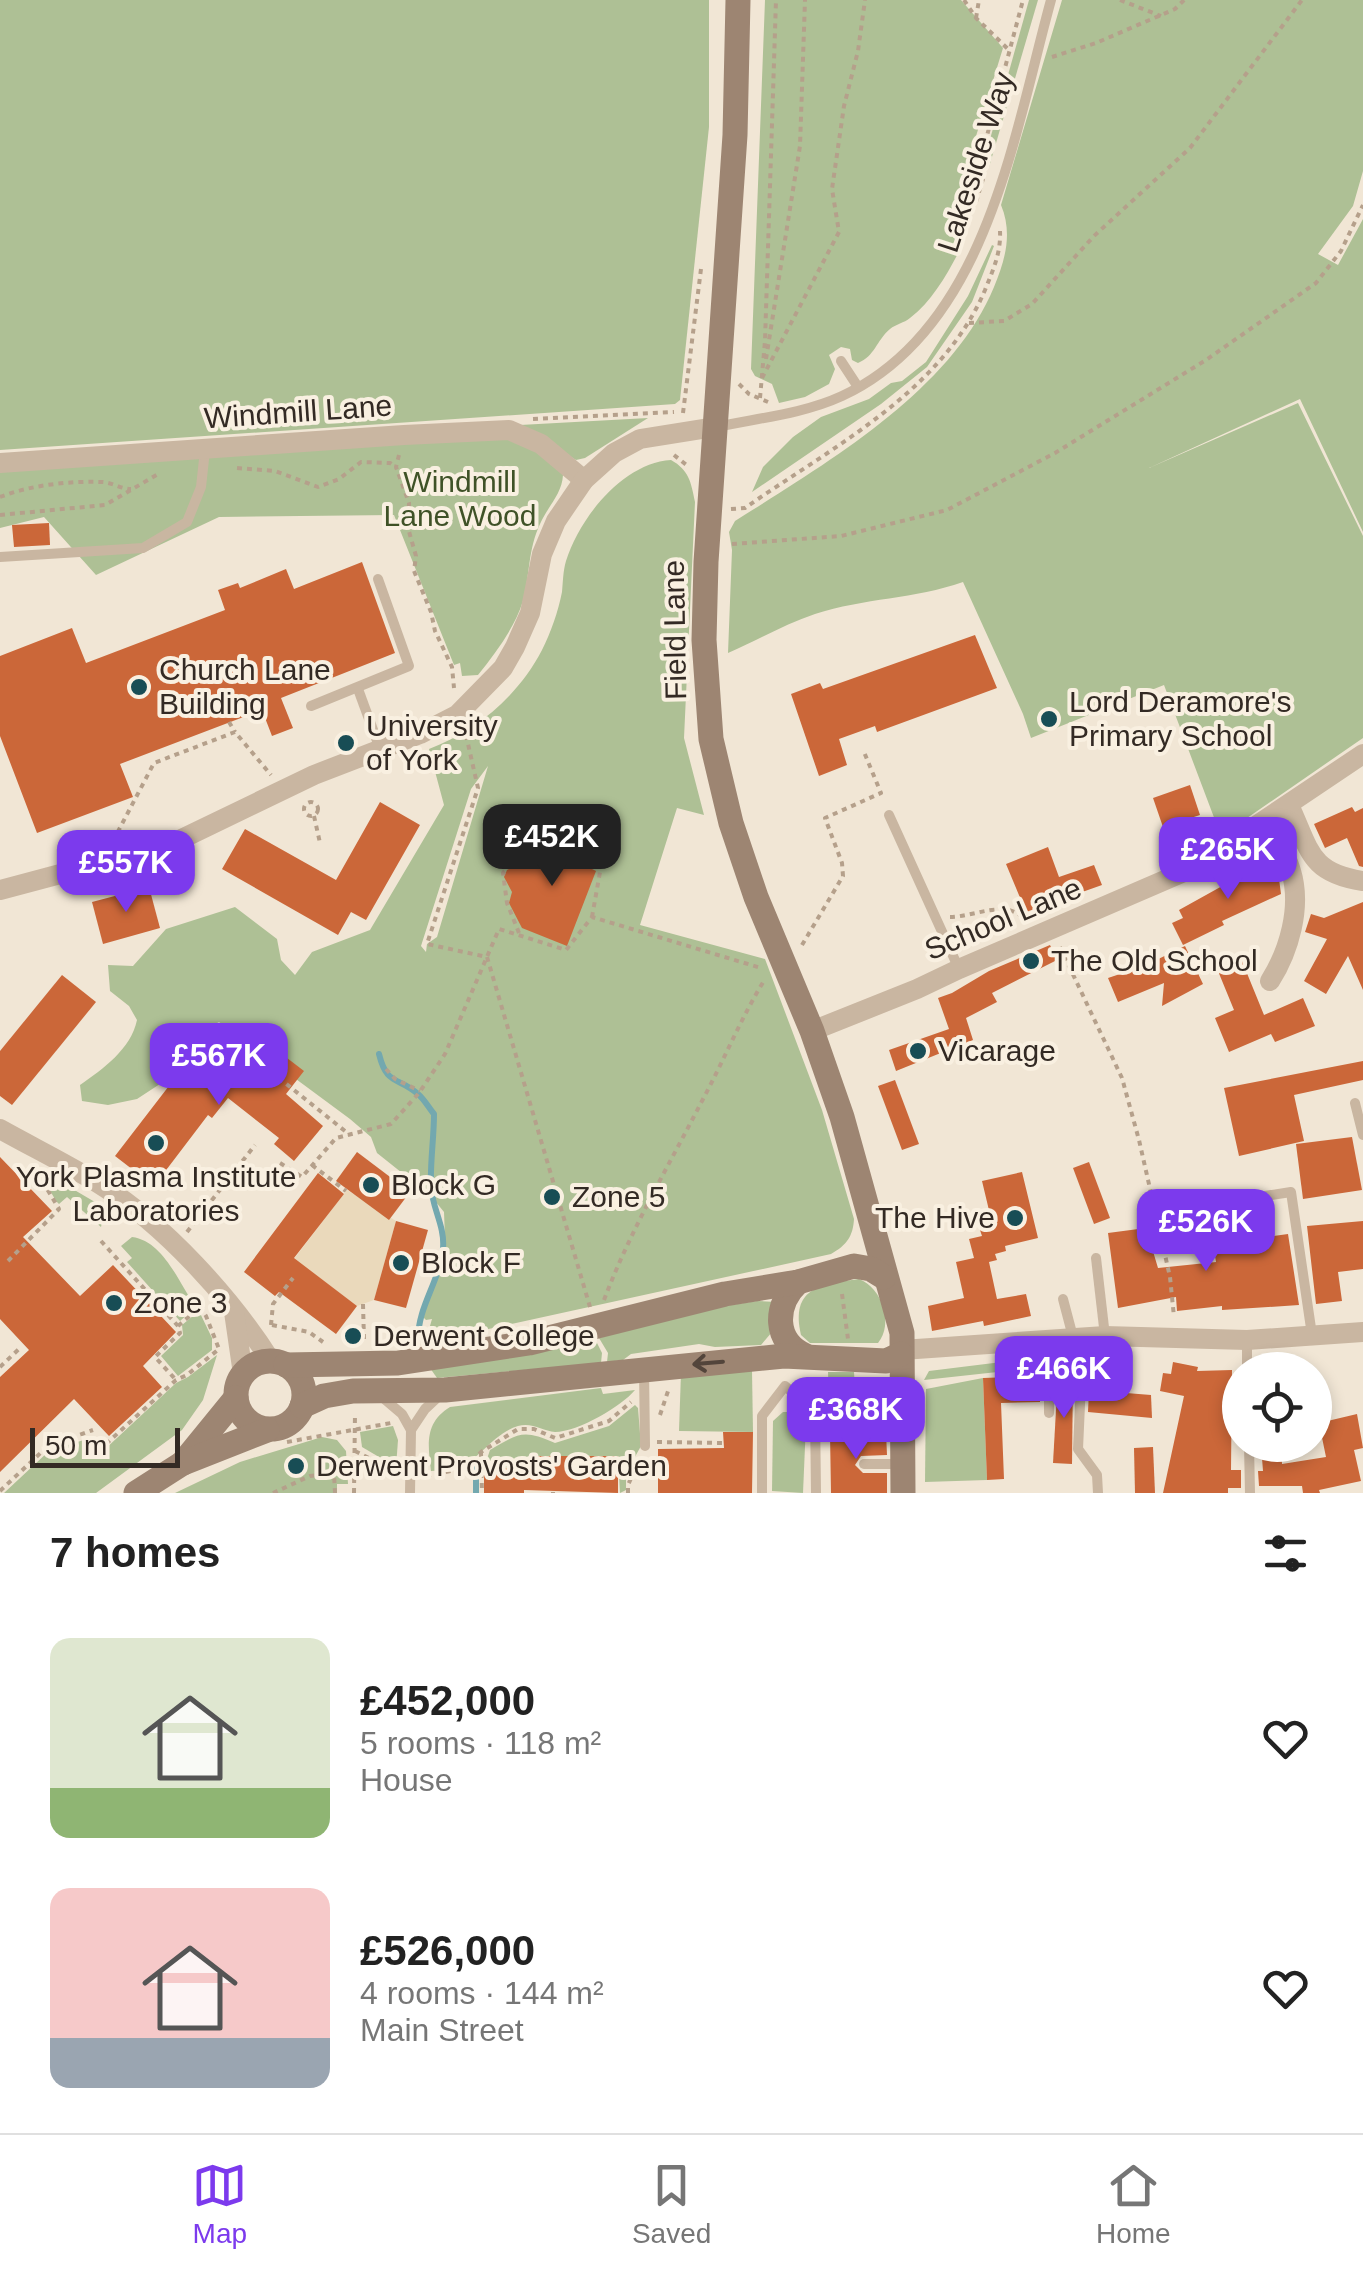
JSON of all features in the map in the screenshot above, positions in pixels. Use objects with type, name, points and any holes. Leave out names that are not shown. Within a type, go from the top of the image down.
[{"type":"street","name":"Field Lane","points":[[738,0],[735,136],[707,544],[704,640],[711,738],[731,824],[751,883],[812,1031],[842,1117],[902,1333],[903,1456]]},
{"type":"street","points":[[0,890],[168,846],[456,715],[494,679],[515,647],[530,613],[542,554],[556,521],[584,480],[614,453],[640,439],[715,428]]},
{"type":"street","points":[[509,430],[541,444],[584,480]]},
{"type":"street","name":"Windmill Lane","points":[[0,463],[509,430]]},
{"type":"street","name":"School Lane","points":[[812,1031],[918,990],[1120,895],[1193,868],[1363,754]]},
{"type":"street","points":[[1289,805],[1318,864],[1334,876],[1363,881]]},
{"type":"street","points":[[1268,819],[1292,873],[1294,896],[1288,942],[1282,963],[1270,981]]},
{"type":"street","points":[[8,1134],[104,1187],[176,1246],[222,1293],[279,1363],[298,1376],[304,1390],[302,1406]]},
{"type":"street","points":[[847,1268],[866,1252],[873,1233]]},
{"type":"street","points":[[183,1463],[256,1364],[398,1363],[528,1342],[847,1268],[871,1269],[884,1277]]},
{"type":"street","points":[[795,1356],[786,1342],[781,1316],[782,1304],[798,1282]]},
{"type":"street","points":[[234,1312],[240,1413],[274,1436]]},
{"type":"street","points":[[136,1493],[183,1463],[274,1436],[302,1406],[324,1396],[644,1378],[795,1356],[886,1361],[902,1352],[1087,1337],[1247,1340],[1363,1332]]},
{"type":"street","points":[[860,1360],[883,1368],[894,1385],[903,1456],[903,1493]]},
{"type":"lane","name":"Lakeside Way","points":[[715,428],[809,410],[858,387],[907,350],[946,307],[970,267],[994,202],[1051,0]]},
{"type":"lane","points":[[841,361],[858,387]]},
{"type":"lane","points":[[0,556],[144,548],[187,522],[200,487],[205,450],[201,449]]},
{"type":"lane","points":[[312,706],[409,666],[378,579]]},
{"type":"lane","points":[[358,689],[380,749]]},
{"type":"lane","points":[[889,815],[959,968]]},
{"type":"lane","points":[[1355,1103],[1363,1134]]},
{"type":"lane","points":[[1252,1198],[1292,1192],[1312,1336]]},
{"type":"lane","points":[[1096,1258],[1078,1449],[1097,1475],[1098,1493]]},
{"type":"lane","points":[[1063,1299],[1087,1337]]},
{"type":"lane","points":[[1049,1340],[1049,1413]]},
{"type":"lane","points":[[1247,1340],[1247,1352]]},
{"type":"lane","points":[[762,1493],[762,1416],[785,1386],[795,1356]]},
{"type":"lane","points":[[644,1378],[646,1444]]},
{"type":"lane","points":[[785,1386],[815,1412],[816,1493]]},
{"type":"lane","points":[[410,1493],[408,1426],[445,1390]]},
{"type":"lane","points":[[364,1391],[408,1426]]},
{"type":"lane","points":[[864,1464],[903,1456]]},
{"type":"lane","points":[[1249,1462],[1250,1493]]},
{"type":"path","points":[[760,398],[776,0]]},
{"type":"path","points":[[762,378],[800,146],[805,0]]},
{"type":"path","points":[[762,378],[839,232],[832,188],[865,0]]},
{"type":"path","points":[[964,0],[1008,50]]},
{"type":"path","points":[[976,18],[979,0]]},
{"type":"path","points":[[983,179],[984,148],[1023,0]]},
{"type":"path","points":[[1120,0],[1160,16]]},
{"type":"path","points":[[1034,62],[1096,44],[1175,9],[1184,0]]},
{"type":"path","points":[[968,324],[1004,320],[1032,304],[1094,236],[1190,148],[1302,0]]},
{"type":"path","points":[[707,544],[776,543],[841,536],[947,510],[1072,443],[1206,360],[1316,284],[1341,251],[1363,205]]},
{"type":"path","points":[[709,509],[745,508],[886,410],[932,372],[968,324],[1001,246]]},
{"type":"path","points":[[509,430],[508,420],[683,410]]},
{"type":"path","points":[[404,435],[396,467],[409,503],[408,528],[416,556],[414,572],[452,667],[456,715],[466,736],[478,788],[427,944],[488,957]]},
{"type":"path","points":[[670,453],[687,464],[692,473]]},
{"type":"path","points":[[0,497],[20,489],[105,481],[119,489],[135,489]]},
{"type":"path","points":[[229,722],[283,791]]},
{"type":"path","points":[[101,864],[154,764],[235,732]]},
{"type":"path","points":[[793,949],[802,946],[812,932],[843,876],[842,862],[825,818],[881,792],[864,752]]},
{"type":"path","points":[[314,816],[320,844]]},
{"type":"path","points":[[280,1163],[302,1177],[336,1138],[391,1124],[419,1093],[445,1054],[499,929],[520,936],[566,950],[592,917],[605,844],[565,831],[526,849],[502,872],[507,904],[520,936]]},
{"type":"path","points":[[939,916],[969,916],[1004,909],[1020,913],[1027,922]]},
{"type":"path","points":[[592,917],[771,970],[742,1016],[704,1099],[657,1184],[594,1326]]},
{"type":"path","points":[[1052,930],[1122,1078],[1170,1277],[1172,1316],[1186,1317],[1188,1340]]},
{"type":"path","points":[[488,957],[585,1280],[594,1326]]},
{"type":"path","points":[[224,1034],[350,1135]]},
{"type":"path","points":[[386,1069],[419,1093]]},
{"type":"path","points":[[8,1134],[59,1209],[8,1261]]},
{"type":"path","points":[[176,1246],[254,1144]]},
{"type":"path","points":[[312,1165],[346,1191]]},
{"type":"path","points":[[101,1241],[178,1326],[180,1333],[154,1357],[176,1380]]},
{"type":"path","points":[[847,1268],[860,1360]]},
{"type":"path","points":[[292,1278],[273,1304],[271,1325],[309,1332],[324,1342]]},
{"type":"path","points":[[106,1444],[176,1380],[217,1351],[191,1292]]},
{"type":"path","points":[[363,1304],[364,1346]]},
{"type":"path","points":[[178,1326],[200,1307]]},
{"type":"path","points":[[0,1366],[20,1348]]},
{"type":"path","points":[[355,1451],[410,1479],[466,1468],[481,1452],[518,1429],[534,1429],[555,1438],[609,1421],[644,1378]]},
{"type":"path","points":[[354,1493],[357,1429],[364,1391]]},
{"type":"path","points":[[274,1436],[408,1426]]},
{"type":"path","points":[[0,1492],[48,1446],[93,1430]]},
{"type":"path","points":[[628,1493],[646,1444],[724,1443]]},
{"type":"path","points":[[481,1452],[482,1493]]},
{"type":"path","points":[[273,1493],[310,1476],[334,1474],[335,1493]]},
{"type":"green space","points":[[0,0],[709,0],[709,127],[680,400],[675,404],[0,450]]},
{"type":"green space","points":[[765,0],[961,0],[1003,48],[973,146],[974,170],[960,209],[957,228],[965,240],[942,282],[919,310],[881,338],[864,360],[852,360],[850,349],[841,347],[829,355],[835,369],[829,384],[805,397],[779,403],[772,384],[755,376],[751,369]]},
{"type":"green space","points":[[1029,0],[1038,0],[989,167],[987,150]]},
{"type":"green space","points":[[1062,0],[1363,0],[1363,171],[1353,206],[1318,254],[1338,265],[1363,219],[1363,532],[1300,399],[1149,468],[1298,403],[1363,536],[1363,738],[1221,836],[1164,685],[1031,738],[963,582],[815,614],[728,653],[732,550],[729,532],[735,521],[846,448],[918,391],[974,324],[994,287],[1006,247],[1007,226],[1001,205]]},
{"type":"green space","points":[[992,245],[972,302],[927,367],[881,404],[752,492],[763,467],[793,437],[821,417],[869,399],[891,383],[902,381],[926,362],[968,296]]},
{"type":"green space","points":[[648,418],[576,460],[520,425]]},
{"type":"green space","name":"Windmill Lane Wood","points":[[508,432],[540,445],[563,475],[536,533],[519,611],[504,640],[478,675],[462,676],[460,663],[454,665],[394,515],[219,517],[96,575],[44,517],[0,528],[0,465]]},
{"type":"green space","points":[[671,460],[682,468],[695,502],[684,738],[704,815],[677,808],[640,925],[765,959],[822,1110],[854,1219],[852,1230],[848,1240],[831,1254],[425,1343],[432,1319],[422,1316],[445,1238],[444,1212],[431,1196],[377,1153],[371,1137],[350,1119],[219,1022],[191,1037],[166,1080],[137,1099],[108,1105],[82,1101],[80,1085],[122,1049],[137,1020],[129,1006],[110,991],[108,965],[133,966],[166,929],[235,907],[277,939],[281,960],[295,975],[312,952],[370,930],[444,805],[429,749],[480,722],[521,682],[551,629],[566,561],[582,527],[620,482],[653,463]],"holes":[[[488,766],[437,937],[427,944],[426,952],[421,946],[471,789]]]},
{"type":"green space","points":[[37,1168],[100,1205],[104,1213],[101,1227],[67,1197],[59,1204]]},
{"type":"green space","points":[[132,1237],[153,1246],[162,1255],[196,1307],[180,1321],[127,1262],[132,1258],[121,1246]]},
{"type":"green space","points":[[859,1279],[874,1290],[883,1307],[885,1326],[878,1343],[810,1343],[801,1335],[800,1307],[811,1291]]},
{"type":"green space","points":[[776,1302],[772,1332],[761,1345],[699,1344],[631,1354],[623,1360],[607,1362],[608,1353],[599,1338],[698,1310]]},
{"type":"green space","points":[[199,1311],[212,1338],[212,1350],[178,1376],[161,1356],[183,1335],[182,1325]]},
{"type":"green space","points":[[595,1339],[602,1353],[601,1363],[437,1378],[430,1368]]},
{"type":"green space","points":[[217,1355],[203,1400],[182,1430],[96,1493],[4,1493],[49,1451],[90,1438],[103,1451],[176,1383]]},
{"type":"green space","points":[[1026,1359],[1042,1367],[924,1380],[929,1371]]},
{"type":"green space","points":[[752,1371],[753,1432],[679,1431],[681,1373]]},
{"type":"green space","points":[[828,1372],[854,1372],[858,1432],[830,1433]]},
{"type":"green space","points":[[983,1378],[987,1480],[925,1482],[926,1389]]},
{"type":"green space","points":[[601,1388],[603,1394],[635,1390],[610,1410],[575,1428],[555,1432],[518,1426],[468,1463],[431,1471],[432,1427],[450,1407]]},
{"type":"green space","points":[[635,1405],[641,1446],[626,1473],[626,1490],[620,1493],[618,1456],[538,1456],[537,1468],[484,1468],[490,1450],[515,1437],[535,1436],[555,1443],[609,1426]]},
{"type":"green space","points":[[783,1412],[794,1412],[806,1423],[803,1493],[772,1491],[773,1421]]},
{"type":"green space","points":[[393,1426],[398,1440],[396,1467],[362,1447],[360,1432]]},
{"type":"green space","name":"Derwent Provosts' Garden","points":[[322,1437],[337,1440],[346,1451],[348,1484],[337,1484],[337,1493],[175,1493],[240,1462]]},
{"type":"shaded area","points":[[347,1190],[396,1221],[374,1300],[357,1306],[308,1269],[284,1272]]},
{"type":"building","points":[[49,523],[50,545],[14,547],[12,525]]},
{"type":"building","name":"Church Lane Building","points":[[362,562],[395,653],[281,698],[293,728],[272,736],[262,710],[120,764],[133,797],[37,833],[0,736],[0,656],[72,628],[86,663],[225,610],[218,590],[238,583],[240,588],[286,569],[294,589]]},
{"type":"building","points":[[975,635],[997,688],[877,732],[875,726],[839,739],[847,765],[819,776],[791,694],[820,683],[823,689]]},
{"type":"building","points":[[1190,785],[1200,815],[1163,827],[1153,798]]},
{"type":"building","points":[[380,802],[420,825],[366,920],[351,912],[338,935],[222,869],[245,829],[336,880]]},
{"type":"building","points":[[1352,807],[1355,812],[1363,808],[1363,867],[1359,866],[1347,838],[1325,848],[1314,824]]},
{"type":"building","points":[[574,840],[598,849],[592,869],[596,871],[567,946],[522,928],[509,903],[512,892],[504,877],[507,870],[522,863],[526,853],[551,841],[570,849]]},
{"type":"building","points":[[1048,847],[1059,877],[1094,865],[1102,885],[1026,912],[1006,864]]},
{"type":"building","points":[[1269,860],[1279,879],[1281,894],[1222,921],[1224,925],[1183,945],[1172,923],[1183,918],[1179,910]]},
{"type":"building","points":[[149,887],[160,928],[103,944],[92,902]]},
{"type":"building","points":[[1363,902],[1363,990],[1348,956],[1326,994],[1304,981],[1327,939],[1305,932],[1311,914],[1324,918]]},
{"type":"building","points":[[1050,945],[1057,960],[992,993],[997,1002],[966,1018],[973,1040],[896,1071],[889,1050],[949,1029],[938,998]]},
{"type":"building","points":[[1185,946],[1203,984],[1162,1006],[1164,983],[1118,1002],[1108,978]]},
{"type":"building","points":[[1242,961],[1264,1015],[1303,998],[1315,1026],[1275,1042],[1271,1034],[1229,1052],[1215,1018],[1234,1010],[1218,971]]},
{"type":"building","points":[[62,975],[96,1002],[12,1105],[0,1096],[0,1051]]},
{"type":"building","points":[[202,1043],[217,1055],[227,1044],[258,1071],[274,1048],[304,1071],[286,1094],[323,1126],[294,1161],[274,1144],[279,1138],[228,1098],[212,1118],[208,1115],[154,1186],[115,1156]]},
{"type":"building","points":[[1363,1061],[1363,1080],[1294,1095],[1304,1141],[1239,1156],[1224,1088]]},
{"type":"building","points":[[895,1080],[919,1144],[902,1150],[878,1086]]},
{"type":"building","points":[[1352,1137],[1362,1190],[1303,1199],[1296,1144]]},
{"type":"building","name":"Block G","points":[[357,1152],[410,1192],[389,1220],[336,1181]]},
{"type":"building","points":[[0,1157],[52,1211],[23,1237],[80,1296],[113,1265],[176,1332],[143,1366],[162,1387],[109,1436],[74,1399],[0,1472],[0,1377],[29,1350],[0,1319]]},
{"type":"building","points":[[1089,1162],[1110,1218],[1094,1224],[1073,1168]]},
{"type":"building","points":[[1022,1172],[1038,1238],[1005,1246],[1006,1251],[995,1254],[997,1260],[989,1262],[997,1299],[1026,1294],[1031,1316],[932,1331],[928,1306],[964,1298],[956,1262],[974,1258],[969,1239],[982,1236],[980,1230],[993,1227],[982,1181]]},
{"type":"building","points":[[318,1173],[344,1194],[294,1258],[357,1306],[336,1334],[244,1272]]},
{"type":"building","name":"Block F","points":[[396,1221],[428,1230],[406,1308],[374,1300]]},
{"type":"building","points":[[1363,1221],[1363,1269],[1338,1272],[1342,1301],[1316,1304],[1307,1226]]},
{"type":"building","points":[[1146,1228],[1158,1268],[1216,1262],[1212,1237],[1236,1234],[1236,1241],[1288,1234],[1299,1305],[1177,1311],[1176,1297],[1118,1308],[1108,1233]]},
{"type":"building","points":[[1173,1362],[1198,1367],[1197,1371],[1222,1370],[1222,1462],[1231,1462],[1231,1470],[1241,1470],[1241,1488],[1228,1488],[1228,1493],[1163,1493],[1184,1396],[1160,1391],[1163,1373],[1171,1374]]},
{"type":"building","points":[[1058,1375],[1073,1376],[1072,1464],[1053,1463]]},
{"type":"building","points":[[1040,1376],[1040,1402],[1001,1403],[1004,1479],[987,1480],[983,1378]]},
{"type":"building","points":[[1089,1390],[1151,1395],[1152,1418],[1088,1412]]},
{"type":"building","points":[[1357,1414],[1363,1448],[1354,1450],[1361,1481],[1319,1490],[1320,1493],[1303,1493],[1302,1486],[1259,1486],[1258,1471],[1263,1471],[1262,1462],[1332,1462],[1332,1420]]},
{"type":"building","points":[[723,1432],[753,1432],[752,1493],[658,1493],[658,1449],[724,1448]]},
{"type":"building","points":[[886,1432],[887,1455],[861,1456],[855,1465],[863,1473],[887,1473],[887,1493],[831,1493],[830,1433]]},
{"type":"building","points":[[1153,1447],[1155,1493],[1135,1493],[1134,1448]]},
{"type":"building","points":[[537,1456],[618,1456],[618,1493],[484,1493],[484,1468],[537,1468]]},
{"type":"waterway","points":[[379,1054],[389,1076],[411,1088],[434,1114],[431,1186],[443,1248],[421,1316],[418,1339]]},
{"type":"waterway","points":[[476,1469],[476,1493]]},
{"type":"place","name":"Church Lane Building","points":[[139,687]]},
{"type":"place","name":"Lord Deramore's Primary School","points":[[1049,719]]},
{"type":"place","name":"University of York","points":[[346,743]]},
{"type":"place","name":"The Old School","points":[[1031,961]]},
{"type":"place","name":"Vicarage","points":[[918,1051]]},
{"type":"place","name":"York Plasma Institute Laboratories","points":[[156,1143]]},
{"type":"place","name":"Block G","points":[[371,1185]]},
{"type":"place","name":"Zone 5","points":[[552,1197]]},
{"type":"place","name":"The Hive","points":[[1015,1218]]},
{"type":"place","name":"Block F","points":[[401,1263]]},
{"type":"place","name":"Zone 3","points":[[114,1303]]},
{"type":"place","name":"Derwent College","points":[[353,1336]]},
{"type":"place","name":"Derwent Provosts' Garden","points":[[296,1466]]}]
